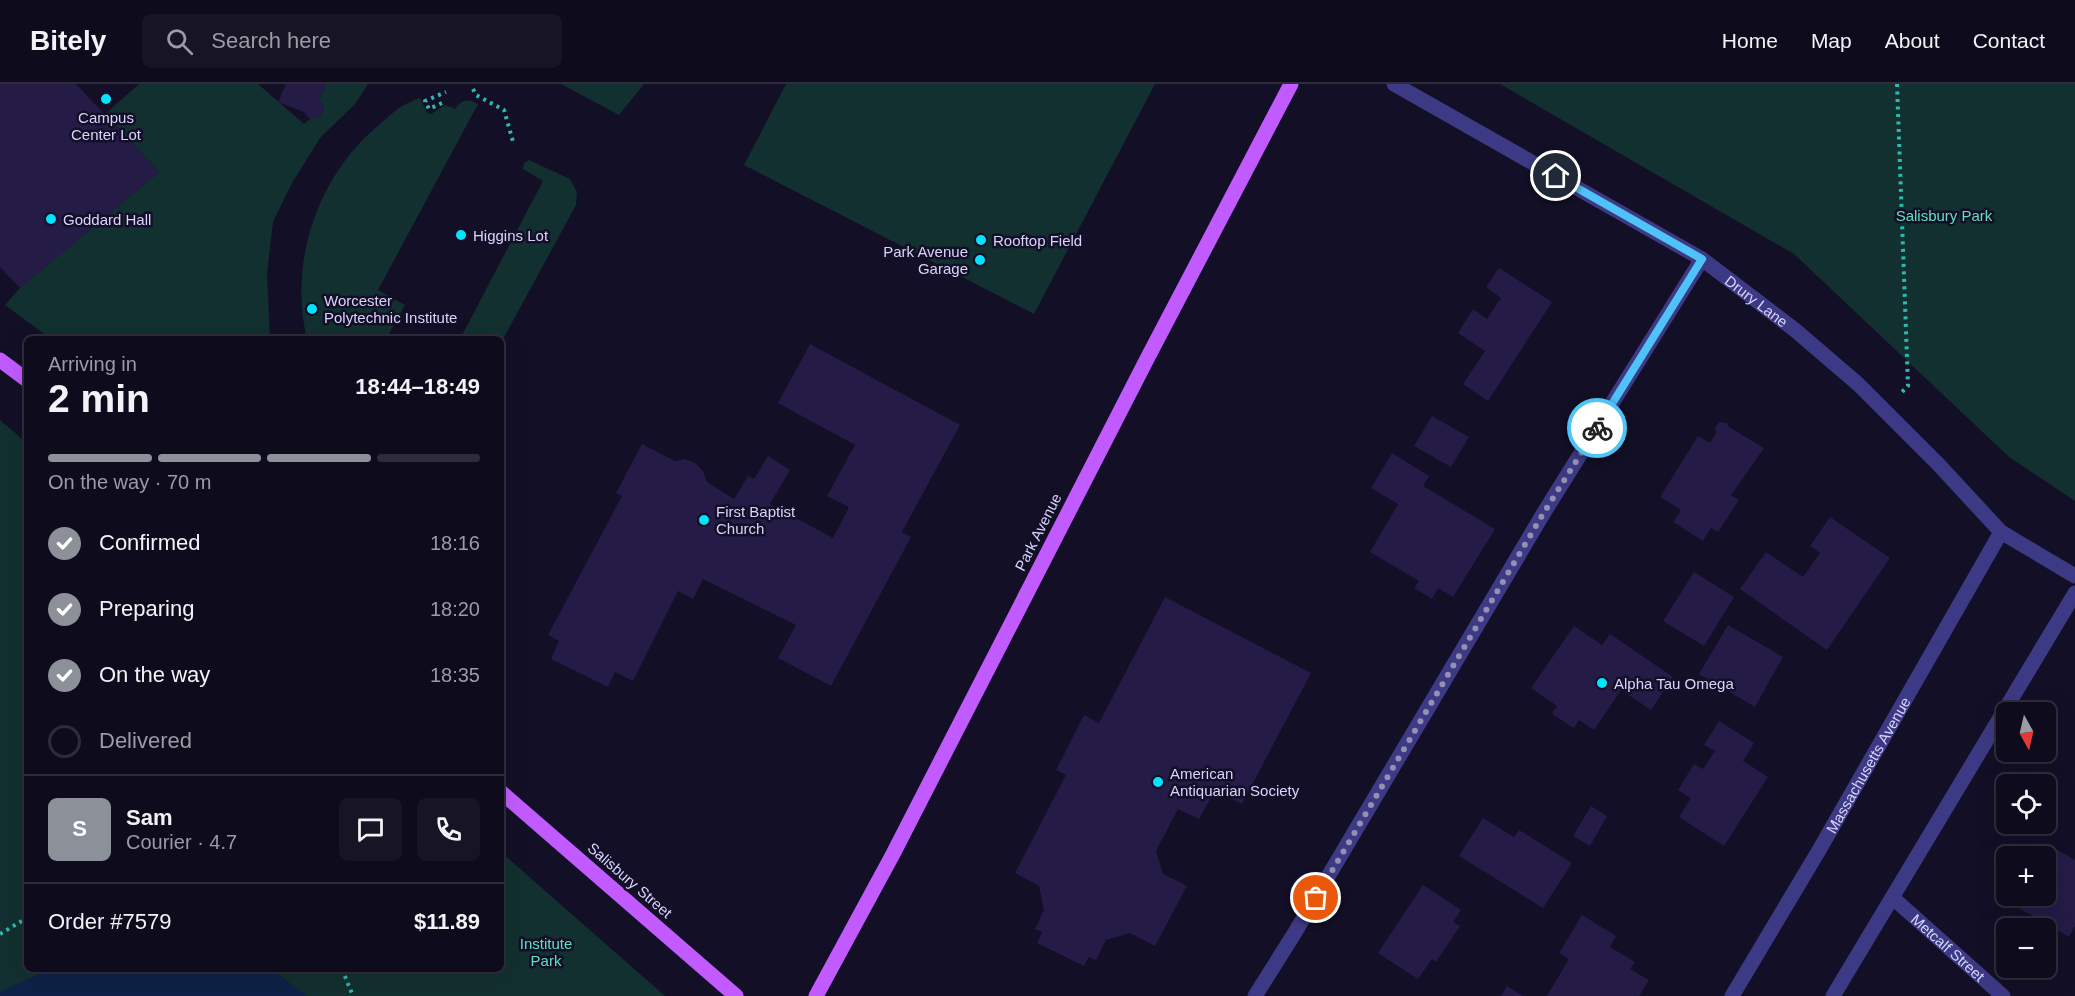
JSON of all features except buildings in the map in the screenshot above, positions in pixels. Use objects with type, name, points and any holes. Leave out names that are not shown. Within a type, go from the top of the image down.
[{"type":"main road","name":"Park Avenue","points":[[816,996],[898,844],[1291,84]]},
{"type":"main road","points":[[0,360],[24,378]]},
{"type":"main road","name":"Salisbury Street","points":[[504,795],[736,996]]},
{"type":"street","name":"Drury Lane","points":[[1395,84],[1702,259],[1795,330],[1837,366],[1885,410],[2001,532],[2075,576]]},
{"type":"street","points":[[1256,996],[1543,514],[1702,259]]},
{"type":"street","name":"Massachusetts Avenue","points":[[1732,996],[1818,852],[2001,532]]},
{"type":"street","points":[[1833,996],[2075,592]]},
{"type":"street","name":"Metcalf Street","points":[[1893,898],[2003,996]]},
{"type":"path","points":[[1885,410],[1908,386],[1897,84]]},
{"type":"path","points":[[473,89],[476,95],[504,110],[514,145]]},
{"type":"path","points":[[442,103],[429,109],[425,101],[446,92]]},
{"type":"path","points":[[0,934],[24,920]]},
{"type":"path","points":[[343,972],[353,996]]},
{"type":"green space","points":[[139,84],[258,84],[304,124],[320,116],[324,108],[319,100],[326,84],[368,84],[356,103],[320,138],[292,183],[273,222],[267,274],[270,336],[47,336],[5,305],[20,288],[159,172],[105,114]]},
{"type":"green space","points":[[561,84],[644,84],[619,115]]},
{"type":"green space","name":"Rooftop Field","points":[[786,84],[1155,84],[1034,314],[744,165]]},
{"type":"green space","name":"Salisbury Park","points":[[1500,84],[2075,84],[2075,501],[2009,457],[1794,254]]},
{"type":"green space","points":[[420,98],[427,113],[431,114],[445,105],[455,109],[465,101],[478,104],[378,290],[405,305],[388,336],[306,336],[302,310],[305,251],[324,194],[339,169],[358,145],[407,103]]},
{"type":"green space","points":[[529,160],[570,179],[577,192],[576,205],[504,337],[462,336],[543,181],[523,169],[524,163]]},
{"type":"green space","name":"Institute Park","points":[[0,420],[24,440],[24,972],[504,972],[504,855],[665,996],[0,996]]},
{"type":"water","points":[[43,972],[275,972],[307,996],[0,996],[0,992]]},
{"type":"way so far","points":[[1316,898],[1543,514],[1597,428]]},
{"type":"place","name":"Campus Center Lot","points":[[106,99]]},
{"type":"place","name":"Goddard Hall","points":[[51,219]]},
{"type":"place","name":"Higgins Lot","points":[[461,235]]},
{"type":"place","name":"Rooftop Field","points":[[981,240]]},
{"type":"place","name":"Park Avenue Garage","points":[[980,260]]},
{"type":"place","name":"Worcester Polytechnic Institute","points":[[312,309]]},
{"type":"place","name":"First Baptist Church","points":[[704,520]]},
{"type":"place","name":"Alpha Tau Omega","points":[[1602,683]]},
{"type":"place","name":"American Antiquarian Society","points":[[1158,782]]},
{"type":"route","points":[[1556,176],[1702,259],[1597,428]]}]
